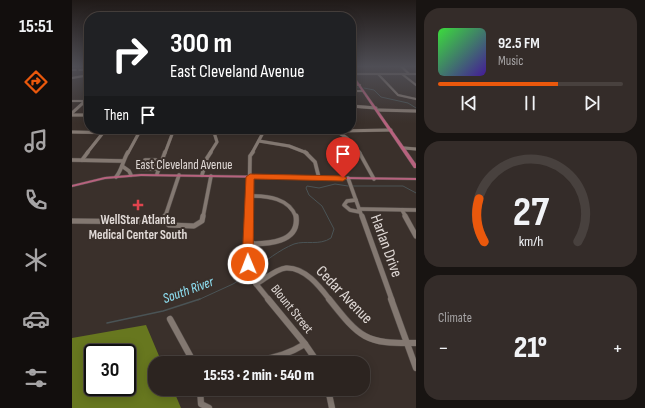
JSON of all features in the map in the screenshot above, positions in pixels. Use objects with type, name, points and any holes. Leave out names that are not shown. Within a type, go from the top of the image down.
[{"type":"main road","points":[[360,85],[416,167]]},
{"type":"main road","name":"East Cleveland Avenue","points":[[72,186],[116,177],[157,174],[250,177],[416,179]]},
{"type":"street","points":[[388,85],[396,94],[402,97],[416,99]]},
{"type":"street","points":[[356,91],[364,91]]},
{"type":"street","points":[[72,101],[84,101]]},
{"type":"street","points":[[72,114],[84,102]]},
{"type":"street","points":[[356,107],[416,111]]},
{"type":"street","points":[[72,114],[84,115]]},
{"type":"street","points":[[356,131],[391,130]]},
{"type":"street","points":[[72,132],[84,132]]},
{"type":"street","points":[[82,160],[102,134]]},
{"type":"street","points":[[116,177],[121,171],[123,161],[137,134]]},
{"type":"street","points":[[157,174],[172,134]]},
{"type":"street","points":[[202,175],[207,158],[217,142],[215,134]]},
{"type":"street","name":"Blount Street","points":[[263,134],[250,156],[248,264],[256,284],[313,356]]},
{"type":"street","points":[[341,134],[357,148],[374,179]]},
{"type":"street","points":[[259,142],[291,147],[304,152],[314,160],[319,178]]},
{"type":"street","points":[[404,148],[416,149]]},
{"type":"street","points":[[72,160],[123,161]]},
{"type":"street","points":[[146,160],[156,160],[152,169]]},
{"type":"street","points":[[122,166],[129,171],[131,175]]},
{"type":"street","points":[[140,170],[159,169]]},
{"type":"street","points":[[164,222],[179,175]]},
{"type":"street","points":[[72,221],[164,222],[172,225],[194,226],[202,221],[211,176]]},
{"type":"street","name":"Harlan Drive","points":[[348,178],[416,368]]},
{"type":"street","points":[[248,244],[269,244],[284,239],[294,231],[297,220],[292,209],[282,201],[268,197],[250,196]]},
{"type":"street","points":[[356,200],[347,201],[344,205],[350,210],[416,210]]},
{"type":"street","points":[[402,210],[416,236]]},
{"type":"street","name":"Cedar Avenue","points":[[256,284],[282,269],[290,268],[299,270],[308,276],[348,324],[357,332],[378,341],[416,343]]},
{"type":"street","points":[[170,319],[190,356]]},
{"type":"street","points":[[285,356],[305,344]]},
{"type":"street","points":[[200,396],[201,404],[209,408]]},
{"type":"street","points":[[329,396],[332,408]]},
{"type":"green space","points":[[146,325],[159,356],[148,356],[148,396],[176,396],[181,408],[72,408],[72,338]]},
{"type":"waterway","points":[[364,88],[374,90],[381,97],[408,103],[416,108]]},
{"type":"waterway","name":"South River","points":[[253,270],[288,246],[303,242],[322,242],[331,238],[334,229],[322,206],[309,195],[306,188],[307,186],[319,188],[335,184],[348,186]]},
{"type":"waterway","name":"South River","points":[[352,186],[403,186],[416,193]]},
{"type":"waterway","name":"South River","points":[[198,300],[233,284],[249,274]]},
{"type":"waterway","name":"South River","points":[[107,323],[163,311],[200,299]]},
{"type":"place","name":"WellStar Atlanta Medical Center South","points":[[138,205]]},
{"type":"route","points":[[248,264],[250,177],[343,178]]}]
